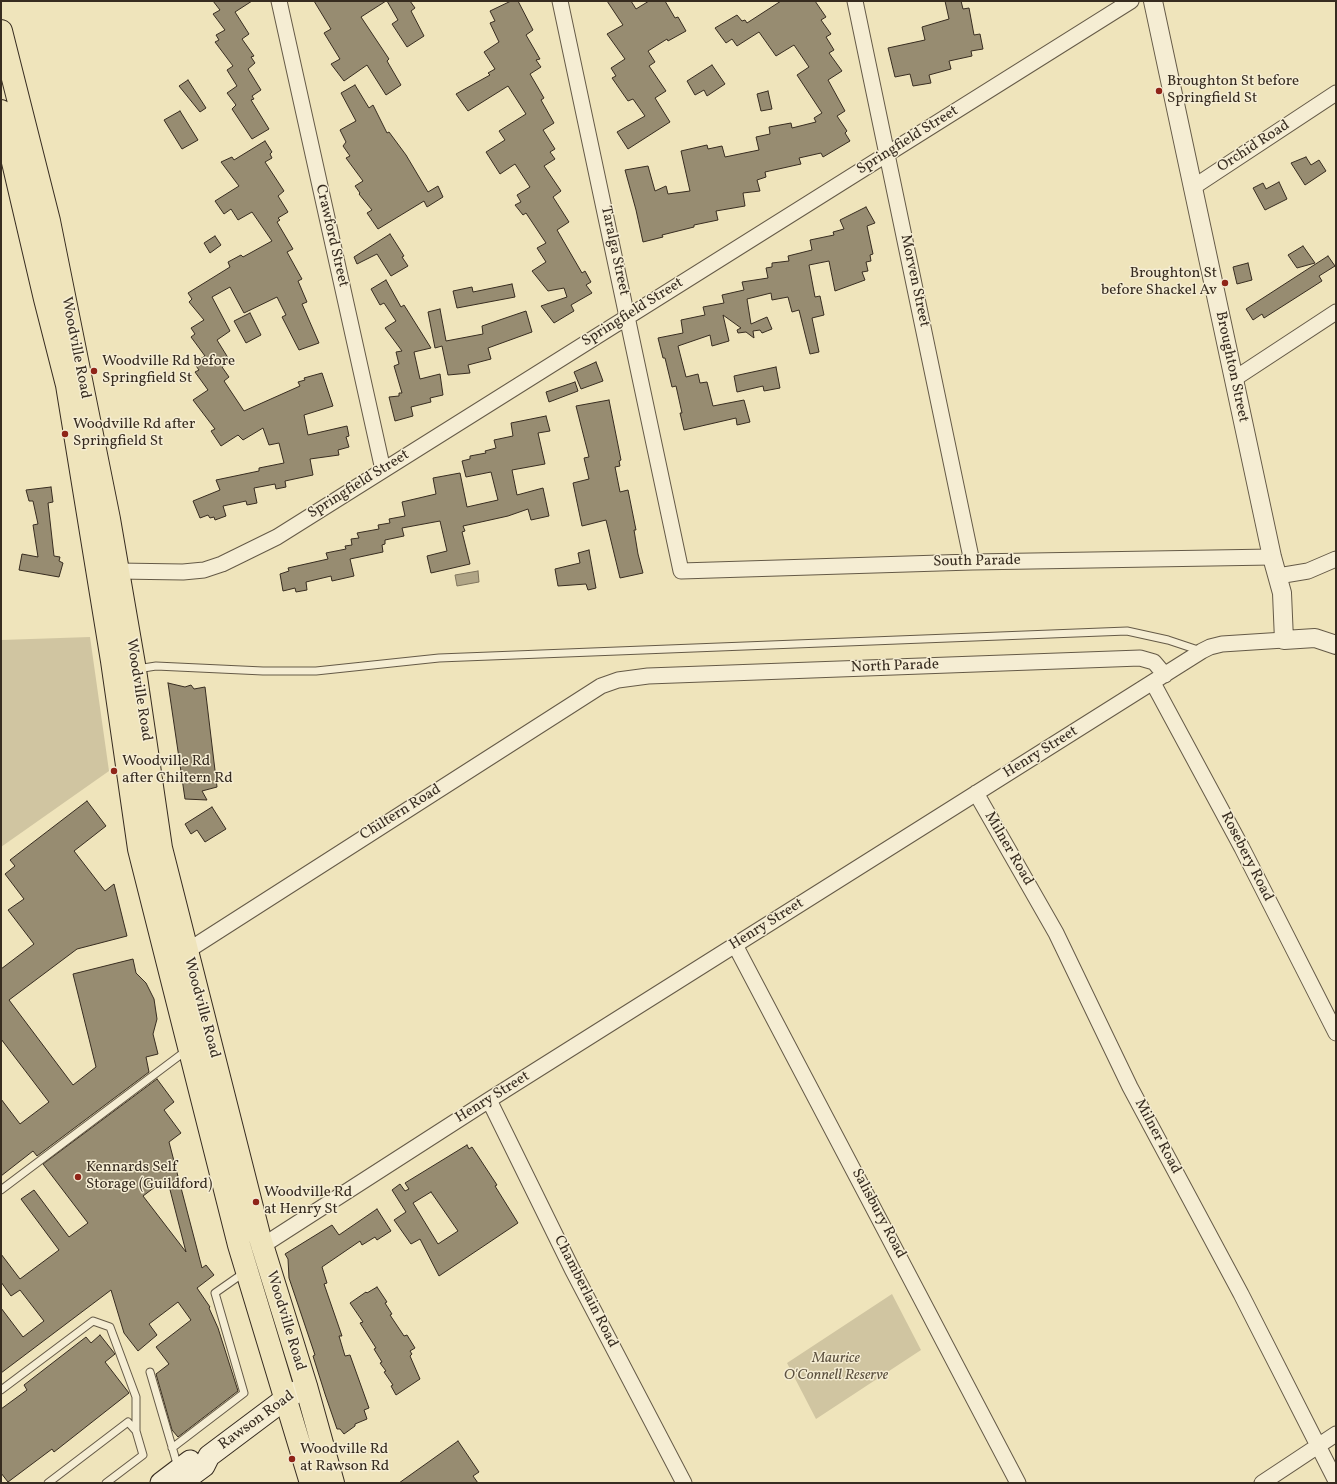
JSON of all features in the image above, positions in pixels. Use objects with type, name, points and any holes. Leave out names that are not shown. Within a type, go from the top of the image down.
[{"type":"main road","name":"Woodville Road","points":[[1,32],[49,221],[109,519],[134,662],[161,848],[262,1246],[306,1386],[333,1483]]},
{"type":"main road","name":"Woodville Road","points":[[2,115],[45,299],[67,385],[112,661],[139,849],[189,1049],[247,1270],[311,1483]]},
{"type":"main road","name":"Rawson Road","points":[[160,1483],[204,1466],[209,1456],[285,1399],[306,1386]]},
{"type":"street","name":"Crawford Street","points":[[279,1],[383,470]]},
{"type":"street","name":"Taralga Street","points":[[560,1],[682,571]]},
{"type":"street","name":"Morven Street","points":[[855,1],[888,153],[972,562]]},
{"type":"street","name":"Springfield Street","points":[[118,571],[183,572],[204,570],[222,564],[277,536],[628,315],[768,230],[1130,1]]},
{"type":"street","name":"Broughton Street","points":[[1153,1],[1272,557],[1280,584],[1284,640]]},
{"type":"street","name":"Orchid Road","points":[[1192,188],[1336,93]]},
{"type":"street","points":[[1234,379],[1336,312]]},
{"type":"street","name":"South Parade","points":[[682,571],[972,562],[1272,557]]},
{"type":"street","points":[[1280,584],[1336,559]]},
{"type":"street","points":[[1284,640],[1315,638],[1336,645]]},
{"type":"street","name":"Henry Street","points":[[262,1246],[489,1100],[1210,647],[1222,644],[1284,640]]},
{"type":"street","name":"North Parade","points":[[618,680],[648,676],[1140,658],[1154,662],[1159,679]]},
{"type":"street","name":"Rosebery Road","points":[[1159,679],[1238,842],[1336,1033]]},
{"type":"street","name":"Chiltern Road","points":[[186,951],[601,686],[618,680]]},
{"type":"street","name":"Milner Road","points":[[976,793],[1056,934],[1130,1087],[1241,1294],[1336,1482]]},
{"type":"street","name":"Salisbury Road","points":[[735,945],[1018,1483]]},
{"type":"street","name":"Chamberlain Road","points":[[489,1100],[572,1269],[684,1483]]},
{"type":"street","points":[[1262,1483],[1336,1434]]},
{"type":"lane","points":[[134,662],[156,666],[263,671],[316,671],[439,658],[1127,631],[1168,640],[1202,652]]},
{"type":"lane","points":[[1,1190],[189,1049]]},
{"type":"lane","points":[[172,1448],[244,1393],[215,1293],[247,1270]]},
{"type":"lane","points":[[1,1390],[93,1322],[110,1327],[136,1397],[136,1431],[143,1455],[106,1483]]},
{"type":"lane","points":[[150,1372],[180,1476]]},
{"type":"lane","points":[[48,1483],[128,1422],[136,1431]]},
{"type":"green space","points":[[90,637],[109,771],[1,847],[1,640]]},
{"type":"green space","name":"Maurice O'Connell Reserve","points":[[892,1294],[921,1350],[816,1419],[787,1363]]},
{"type":"shaded area","points":[[478,571],[479,582],[457,586],[455,575]]},
{"type":"building","points":[[213,1],[252,1],[235,12],[249,34],[242,39],[254,56],[251,57],[255,63],[248,69],[261,90],[252,96],[254,99],[251,100],[269,129],[252,139],[232,109],[236,105],[227,93],[237,86],[227,70],[233,66],[215,42],[219,40],[216,35],[225,30],[213,14],[220,10]]},
{"type":"building","points":[[314,1],[386,1],[361,17],[389,59],[387,61],[401,85],[386,95],[367,65],[344,81],[331,64],[340,59],[324,33],[331,29]]},
{"type":"building","points":[[387,1],[410,1],[415,8],[411,11],[424,36],[407,47],[392,24],[398,20]]},
{"type":"building","points":[[511,1],[518,1],[533,30],[526,35],[540,59],[536,60],[541,67],[530,74],[544,98],[541,100],[554,123],[543,130],[555,149],[550,152],[555,159],[544,166],[561,191],[553,197],[569,222],[557,230],[582,273],[585,271],[591,282],[586,285],[592,293],[571,305],[574,311],[554,323],[541,306],[567,297],[564,288],[548,291],[532,271],[546,262],[537,248],[546,243],[526,213],[523,215],[515,205],[521,202],[517,195],[530,187],[515,164],[500,174],[486,152],[505,140],[499,131],[526,114],[508,86],[468,111],[456,94],[490,75],[488,73],[495,69],[484,52],[499,42],[490,23],[495,21],[490,11]]},
{"type":"building","points":[[607,1],[631,1],[636,9],[649,1],[665,1],[675,18],[678,17],[686,31],[668,41],[667,39],[648,51],[655,62],[649,66],[666,91],[655,98],[670,122],[628,149],[617,132],[645,116],[633,99],[628,101],[612,78],[616,76],[611,68],[625,59],[607,34],[623,25]]},
{"type":"building","points":[[781,1],[815,1],[826,17],[821,20],[831,34],[826,37],[834,50],[829,53],[842,71],[828,80],[845,111],[837,116],[847,131],[845,133],[850,141],[823,157],[821,153],[799,158],[801,164],[765,172],[766,177],[757,180],[760,191],[743,193],[745,206],[716,211],[718,220],[694,225],[694,227],[662,235],[663,237],[643,242],[625,170],[648,166],[655,191],[666,186],[668,194],[690,191],[681,151],[707,145],[708,149],[722,146],[725,157],[759,150],[756,137],[770,134],[769,127],[791,123],[792,128],[816,122],[814,118],[822,113],[797,75],[809,67],[794,45],[776,56],[759,32],[737,46],[732,39],[726,43],[715,28],[737,15],[742,21],[745,20],[747,23]]},
{"type":"building","points":[[945,1],[961,1],[963,9],[969,8],[974,35],[980,34],[983,49],[971,51],[972,56],[949,61],[951,69],[929,75],[931,83],[913,86],[910,74],[895,77],[888,48],[925,40],[922,27],[949,19]]},
{"type":"building","points":[[712,65],[725,84],[707,96],[704,90],[695,95],[687,81]]},
{"type":"building","points":[[188,80],[206,108],[200,112],[179,86]]},
{"type":"building","points":[[355,85],[369,108],[373,105],[387,133],[389,132],[406,155],[428,192],[438,186],[443,197],[427,207],[424,201],[378,229],[367,213],[372,210],[359,194],[360,193],[355,186],[363,181],[346,158],[350,156],[343,146],[346,142],[340,130],[356,121],[341,93]]},
{"type":"building","points":[[768,91],[772,109],[761,111],[757,94]]},
{"type":"building","points":[[180,111],[198,140],[182,149],[164,120]]},
{"type":"building","points":[[265,141],[272,152],[270,154],[272,158],[265,162],[284,191],[278,196],[288,212],[278,218],[280,220],[277,222],[293,249],[287,252],[302,279],[298,281],[307,302],[302,304],[319,343],[299,350],[282,317],[286,315],[277,297],[244,313],[230,287],[212,297],[230,331],[217,340],[230,361],[222,367],[229,377],[224,381],[244,411],[300,386],[298,382],[305,380],[304,378],[322,373],[333,406],[304,415],[308,435],[347,426],[349,436],[346,437],[349,447],[338,450],[339,455],[310,459],[313,475],[285,481],[286,487],[276,489],[275,484],[254,488],[257,503],[247,505],[246,501],[223,506],[226,516],[215,520],[214,517],[210,518],[208,515],[200,518],[193,501],[220,490],[216,480],[259,471],[259,468],[284,463],[279,443],[269,445],[263,428],[243,440],[238,435],[221,446],[211,431],[215,429],[193,400],[208,390],[195,372],[199,370],[194,363],[205,356],[191,337],[195,334],[191,328],[204,320],[189,302],[192,299],[188,293],[230,267],[228,262],[241,255],[243,257],[272,241],[252,212],[238,220],[231,209],[224,214],[215,201],[239,186],[221,162],[232,157],[234,160]]},
{"type":"building","points":[[1306,157],[1311,165],[1319,160],[1326,171],[1305,185],[1291,163]]},
{"type":"building","points":[[1279,182],[1287,199],[1265,210],[1253,188],[1263,183],[1266,189]]},
{"type":"building","points":[[866,207],[875,223],[867,226],[873,254],[870,255],[871,261],[866,262],[868,271],[862,272],[865,280],[835,291],[829,261],[809,265],[815,297],[820,296],[824,315],[812,318],[819,352],[810,354],[799,310],[792,312],[788,297],[772,300],[771,293],[747,299],[751,324],[767,317],[772,329],[762,333],[760,330],[753,331],[754,338],[746,332],[738,333],[737,330],[741,328],[723,315],[729,341],[712,346],[710,335],[678,346],[686,377],[698,374],[700,383],[707,382],[713,406],[744,400],[750,422],[737,425],[736,418],[684,430],[676,386],[672,387],[665,358],[663,358],[658,338],[683,333],[681,320],[705,315],[703,307],[724,303],[722,295],[744,290],[742,282],[768,278],[766,268],[772,267],[772,263],[789,261],[788,256],[812,250],[810,240],[834,235],[833,232],[844,229],[840,220]]},
{"type":"building","points":[[390,234],[404,256],[402,257],[408,266],[391,276],[377,254],[357,264],[354,257]]},
{"type":"building","points":[[215,236],[221,245],[210,253],[204,243]]},
{"type":"building","points":[[1303,246],[1315,263],[1297,268],[1288,255]]},
{"type":"building","points":[[1328,256],[1335,266],[1319,276],[1322,281],[1264,318],[1262,314],[1253,320],[1246,309]]},
{"type":"building","points":[[1248,263],[1252,280],[1237,284],[1233,267]]},
{"type":"building","points":[[386,280],[401,307],[404,305],[431,348],[414,352],[420,379],[440,374],[443,395],[430,398],[431,402],[411,407],[413,416],[395,421],[389,397],[399,396],[399,393],[402,393],[394,366],[399,364],[396,352],[402,351],[385,328],[396,321],[384,303],[380,305],[371,289]]},
{"type":"building","points":[[512,284],[515,297],[457,308],[453,291],[472,287],[473,292]]},
{"type":"building","points":[[440,309],[446,341],[483,334],[482,326],[526,311],[532,332],[488,348],[491,359],[468,365],[470,373],[448,375],[442,346],[435,348],[428,312]]},
{"type":"building","points":[[250,313],[261,335],[246,343],[234,321]]},
{"type":"building","points":[[596,362],[603,381],[581,389],[574,372]]},
{"type":"building","points":[[776,367],[780,388],[764,391],[763,386],[737,392],[734,376]]},
{"type":"building","points":[[575,382],[578,391],[549,402],[546,392]]},
{"type":"building","points":[[609,400],[621,460],[619,461],[620,466],[615,467],[620,492],[628,490],[636,530],[634,530],[638,554],[643,573],[620,578],[606,520],[582,526],[573,483],[589,479],[584,458],[589,457],[576,406]]},
{"type":"building","points":[[546,416],[550,431],[538,433],[545,464],[512,470],[517,495],[543,488],[549,516],[531,520],[528,509],[508,516],[463,526],[465,531],[462,532],[470,564],[431,573],[427,556],[447,551],[440,521],[402,528],[404,536],[385,540],[385,544],[382,545],[383,552],[350,559],[354,576],[332,581],[331,576],[306,582],[307,590],[296,592],[295,588],[283,591],[280,574],[289,571],[288,568],[328,559],[326,553],[346,549],[345,546],[352,545],[351,539],[359,538],[357,533],[379,529],[378,525],[390,523],[389,519],[405,516],[402,502],[436,494],[433,478],[460,473],[467,507],[498,500],[491,472],[466,477],[462,461],[470,459],[470,456],[486,453],[485,451],[496,448],[494,440],[513,436],[511,423]]},
{"type":"building","points":[[51,487],[53,502],[48,503],[54,556],[60,557],[59,561],[63,563],[59,577],[19,570],[22,554],[38,557],[33,525],[38,524],[33,501],[29,501],[26,490]]},
{"type":"building","points":[[589,550],[596,588],[588,590],[586,584],[558,586],[555,569],[580,563],[578,553]]},
{"type":"building","points":[[168,683],[185,687],[191,685],[194,689],[205,687],[217,787],[202,791],[207,800],[185,799]]},
{"type":"building","points":[[87,801],[106,826],[74,851],[105,891],[114,884],[127,936],[77,949],[9,1000],[73,1085],[96,1067],[73,974],[133,959],[136,973],[146,983],[154,999],[157,1019],[153,1034],[158,1054],[146,1057],[149,1072],[37,1156],[33,1151],[1,1176],[1,1099],[20,1124],[49,1102],[1,1039],[1,969],[34,944],[8,910],[24,899],[5,874],[15,866],[10,860]]},
{"type":"building","points":[[212,807],[226,829],[205,842],[197,830],[191,834],[185,824]]},
{"type":"building","points":[[157,1079],[174,1102],[164,1110],[181,1133],[169,1142],[202,1268],[206,1265],[214,1275],[197,1288],[210,1307],[209,1308],[218,1328],[238,1391],[178,1437],[172,1430],[156,1374],[169,1364],[156,1347],[191,1320],[178,1302],[149,1324],[157,1335],[138,1351],[124,1333],[111,1290],[1,1373],[1,1308],[23,1337],[44,1321],[20,1290],[11,1296],[1,1282],[1,1254],[20,1279],[59,1250],[21,1199],[34,1190],[69,1237],[88,1223],[43,1164]],"holes":[[[167,1178],[186,1252],[143,1196]]]},
{"type":"building","points":[[467,1145],[469,1149],[472,1147],[497,1185],[495,1186],[518,1223],[439,1276],[420,1239],[411,1244],[394,1220],[406,1212],[392,1190],[400,1184],[405,1191],[409,1189],[405,1183]],"holes":[[[431,1192],[458,1231],[438,1244],[413,1203]]]},
{"type":"building","points":[[377,1209],[391,1231],[377,1240],[375,1237],[362,1245],[360,1241],[322,1267],[327,1283],[324,1284],[342,1336],[339,1336],[345,1356],[350,1355],[369,1408],[364,1410],[367,1419],[355,1424],[355,1426],[344,1434],[340,1429],[337,1429],[325,1394],[313,1356],[315,1355],[289,1278],[288,1259],[285,1254],[332,1225],[339,1235]]},
{"type":"building","points":[[377,1287],[387,1302],[385,1303],[392,1314],[390,1315],[404,1336],[407,1335],[415,1348],[410,1351],[412,1354],[410,1356],[420,1379],[396,1395],[391,1386],[393,1385],[384,1372],[386,1371],[380,1363],[382,1362],[374,1349],[376,1348],[360,1323],[363,1322],[350,1303],[366,1292],[367,1293]]},
{"type":"building","points":[[100,1335],[115,1354],[105,1362],[129,1393],[54,1452],[52,1449],[8,1482],[1,1473],[1,1409],[27,1390],[24,1385],[86,1337],[91,1343]]},
{"type":"building","points":[[458,1441],[479,1472],[473,1476],[478,1483],[399,1483]]},
{"type":"place","name":"Broughton St before Springfield St","points":[[1159,91]]},
{"type":"place","name":"Broughton St before Shackel Av","points":[[1225,283]]},
{"type":"place","name":"Woodville Rd before Springfield St","points":[[94,371]]},
{"type":"place","name":"Woodville Rd after Springfield St","points":[[65,434]]},
{"type":"place","name":"Woodville Rd after Chiltern Rd","points":[[114,771]]},
{"type":"place","name":"Kennards Self Storage (Guildford)","points":[[78,1177]]},
{"type":"place","name":"Woodville Rd at Henry St","points":[[256,1202]]},
{"type":"place","name":"Woodville Rd at Rawson Rd","points":[[292,1459]]}]
